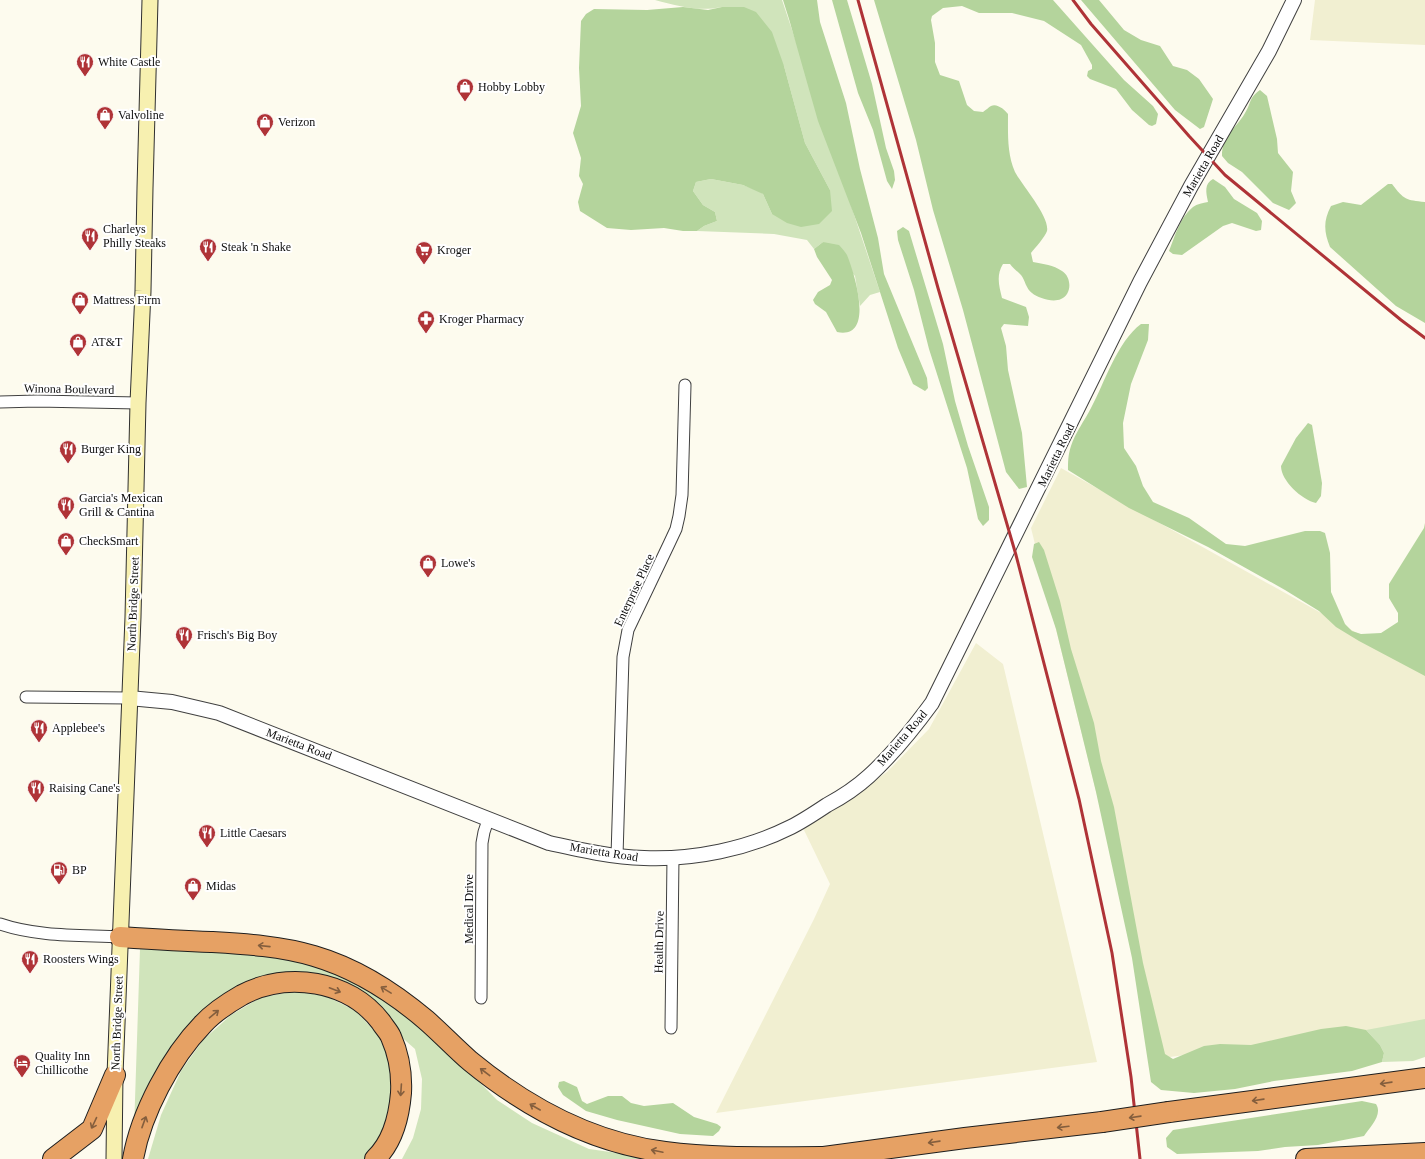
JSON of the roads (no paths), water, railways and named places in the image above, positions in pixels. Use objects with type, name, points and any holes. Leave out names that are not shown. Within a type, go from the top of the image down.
[{"type":"highway","points":[[120,938],[236,944],[275,948],[314,956],[359,974],[391,992],[425,1020],[470,1061],[517,1096],[547,1114],[589,1132],[663,1152],[706,1156],[815,1158],[1102,1122],[1425,1078]]},
{"type":"highway","points":[[133,1159],[136,1144],[147,1112],[168,1072],[186,1044],[204,1023],[223,1007],[243,995],[270,984],[296,981],[320,985],[360,1001],[375,1015],[391,1036],[399,1060],[401,1084],[400,1108],[396,1123],[388,1140],[375,1159]]},
{"type":"highway","points":[[53,1159],[92,1129],[115,1074]]},
{"type":"highway","points":[[1306,1159],[1425,1153]]},
{"type":"main road","name":"North Bridge Street","points":[[114,1159],[115,1074],[138,403],[144,283],[144,195],[150,0]]},
{"type":"street","name":"Marietta Road","points":[[129,698],[172,702],[219,714],[349,763],[488,820],[549,843],[596,853],[644,858],[673,857],[715,852],[739,846],[790,827],[812,815],[868,776],[894,751],[932,703],[1140,282],[1191,186],[1269,51],[1294,0]]},
{"type":"street","name":"Enterprise Place","points":[[617,856],[623,657],[625,642],[628,630],[676,530],[682,495],[685,385]]},
{"type":"street","name":"Winona Boulevard","points":[[0,402],[37,401],[138,403]]},
{"type":"street","points":[[26,696],[129,698]]},
{"type":"street","name":"Medical Drive","points":[[481,998],[482,843],[488,820]]},
{"type":"street","name":"Health Drive","points":[[671,1028],[673,857]]},
{"type":"street","points":[[0,924],[18,930],[38,933],[120,938]]},
{"type":"railway","points":[[858,0],[938,288],[1016,555],[1079,799],[1112,953],[1131,1077],[1140,1159]]},
{"type":"railway","points":[[1073,0],[1091,24],[1225,175],[1401,320],[1425,338]]},
{"type":"place","name":"White Castle","points":[[85,77]]},
{"type":"place","name":"Hobby Lobby","points":[[465,102]]},
{"type":"place","name":"Valvoline","points":[[105,130]]},
{"type":"place","name":"Verizon","points":[[265,137]]},
{"type":"place","name":"Charleys Philly Steaks","points":[[90,251]]},
{"type":"place","name":"Steak 'n Shake","points":[[208,262]]},
{"type":"place","name":"Kroger","points":[[424,265]]},
{"type":"place","name":"Mattress Firm","points":[[80,315]]},
{"type":"place","name":"Kroger Pharmacy","points":[[426,334]]},
{"type":"place","name":"AT&T","points":[[78,357]]},
{"type":"place","name":"Burger King","points":[[68,464]]},
{"type":"place","name":"Garcia's Mexican Grill & Cantina","points":[[66,520]]},
{"type":"place","name":"CheckSmart","points":[[66,556]]},
{"type":"place","name":"Lowe's","points":[[428,578]]},
{"type":"place","name":"Frisch's Big Boy","points":[[184,650]]},
{"type":"place","name":"Applebee's","points":[[39,743]]},
{"type":"place","name":"Raising Cane's","points":[[36,803]]},
{"type":"place","name":"Little Caesars","points":[[207,848]]},
{"type":"place","name":"BP","points":[[59,885]]},
{"type":"place","name":"Midas","points":[[193,901]]},
{"type":"place","name":"Roosters Wings","points":[[30,974]]},
{"type":"place","name":"Quality Inn Chillicothe","points":[[22,1078]]}]
